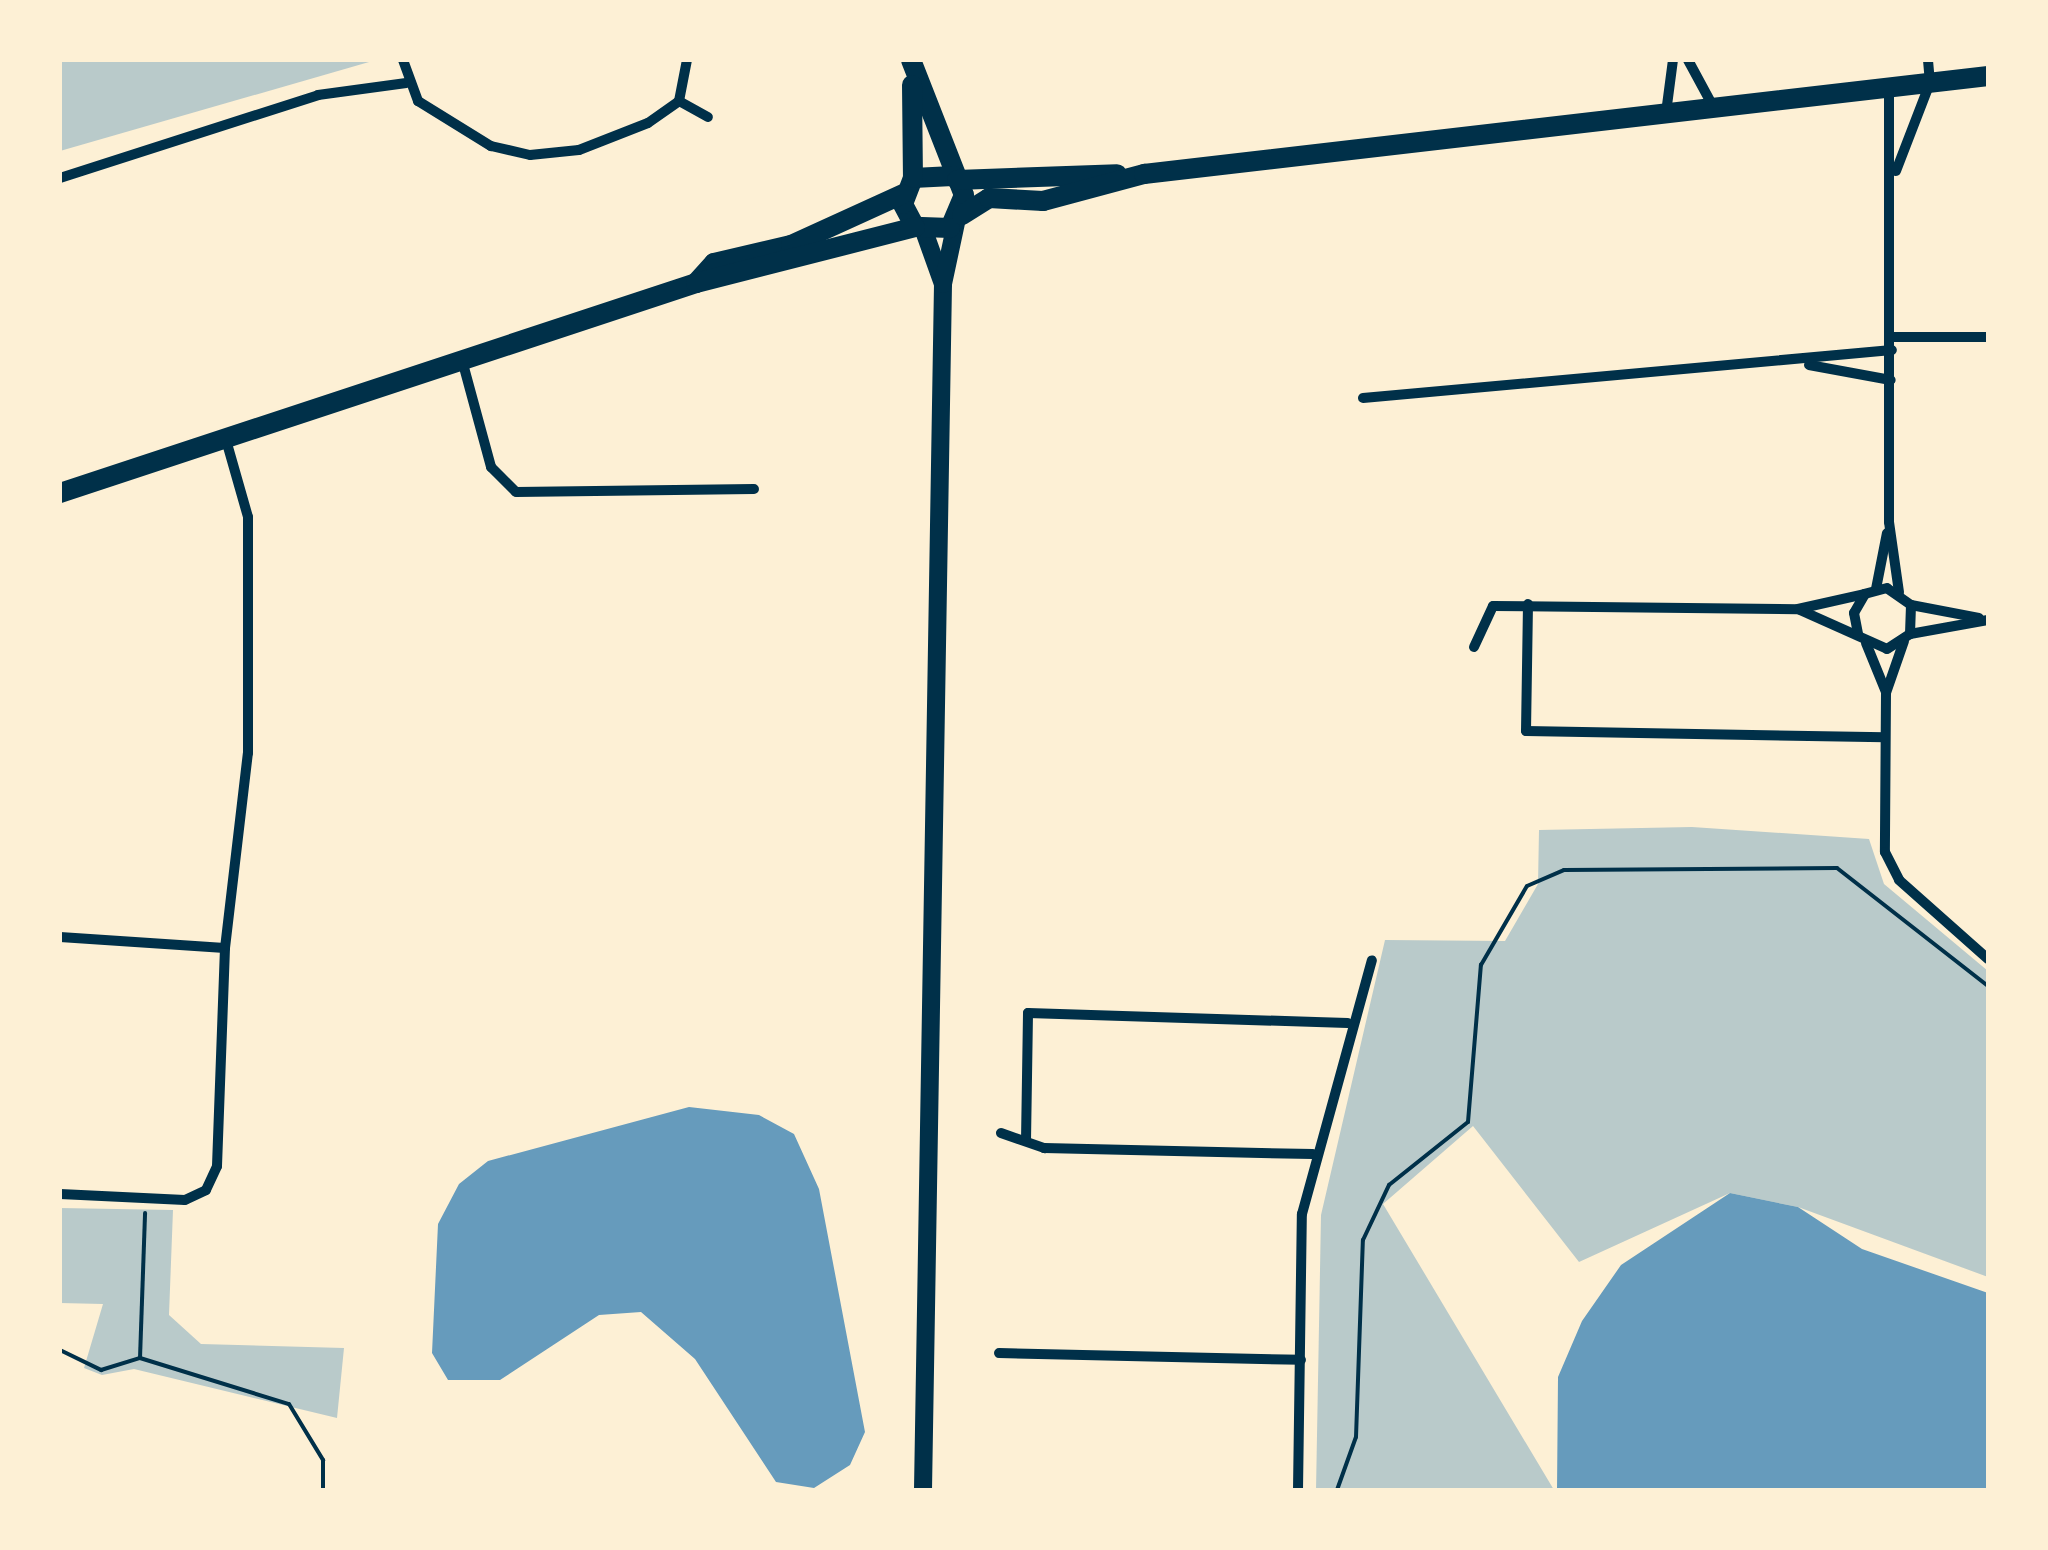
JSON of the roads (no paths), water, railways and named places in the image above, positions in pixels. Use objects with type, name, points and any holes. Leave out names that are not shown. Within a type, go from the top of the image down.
[{"type":"main road","points":[[910,60],[955,178],[959,220],[943,284],[923,1490]]},
{"type":"main road","points":[[910,60],[908,186],[920,229],[943,284]]},
{"type":"main road","points":[[696,283],[714,263],[791,245],[908,186],[955,178],[1144,174],[1988,76]]},
{"type":"main road","points":[[60,493],[696,283],[959,220],[989,198],[1043,201],[1144,174]]},
{"type":"street","points":[[402,60],[406,83],[418,101],[491,146],[530,155],[579,150],[679,100]]},
{"type":"street","points":[[679,100],[687,60]]},
{"type":"street","points":[[1666,113],[1672,60]]},
{"type":"street","points":[[1688,60],[1714,108]]},
{"type":"street","points":[[1896,171],[1930,82],[1928,60]]},
{"type":"street","points":[[60,178],[318,95],[406,83]]},
{"type":"street","points":[[1890,87],[1896,171],[1889,522],[1899,592],[1911,605],[1988,620]]},
{"type":"street","points":[[679,100],[708,117]]},
{"type":"street","points":[[1892,336],[1988,337]]},
{"type":"street","points":[[1364,398],[1668,364],[1798,363],[1892,350]]},
{"type":"street","points":[[462,360],[491,467],[516,492],[754,490]]},
{"type":"street","points":[[1798,363],[1891,380]]},
{"type":"street","points":[[60,1194],[186,1200],[206,1190],[217,1166],[224,948],[245,809],[248,635],[248,517],[226,440]]},
{"type":"street","points":[[1886,693],[1854,613],[1870,592],[1889,522]]},
{"type":"street","points":[[1474,647],[1494,606],[1798,609],[1870,592],[1899,592]]},
{"type":"street","points":[[1528,604],[1526,732],[1885,738]]},
{"type":"street","points":[[1911,605],[1907,637],[1886,693],[1885,852],[1900,880],[1988,959]]},
{"type":"street","points":[[1798,609],[1887,649],[1907,637],[1988,620]]},
{"type":"street","points":[[60,937],[224,948]]},
{"type":"street","points":[[1298,1490],[1302,1214],[1348,1023],[1372,960]]},
{"type":"street","points":[[1026,1141],[1028,1013],[1348,1023]]},
{"type":"street","points":[[1001,1133],[1026,1141],[1314,1154]]},
{"type":"street","points":[[999,1353],[1300,1360]]},
{"type":"water","points":[[689,1107],[759,1115],[794,1134],[819,1189],[865,1432],[850,1465],[814,1488],[776,1482],[695,1359],[641,1312],[599,1315],[500,1380],[448,1380],[432,1353],[438,1224],[459,1184],[488,1161]]},
{"type":"water","points":[[1730,1193],[1798,1207],[1862,1249],[1988,1293],[1988,1490],[1557,1490],[1558,1377],[1582,1321],[1621,1265]]}]
